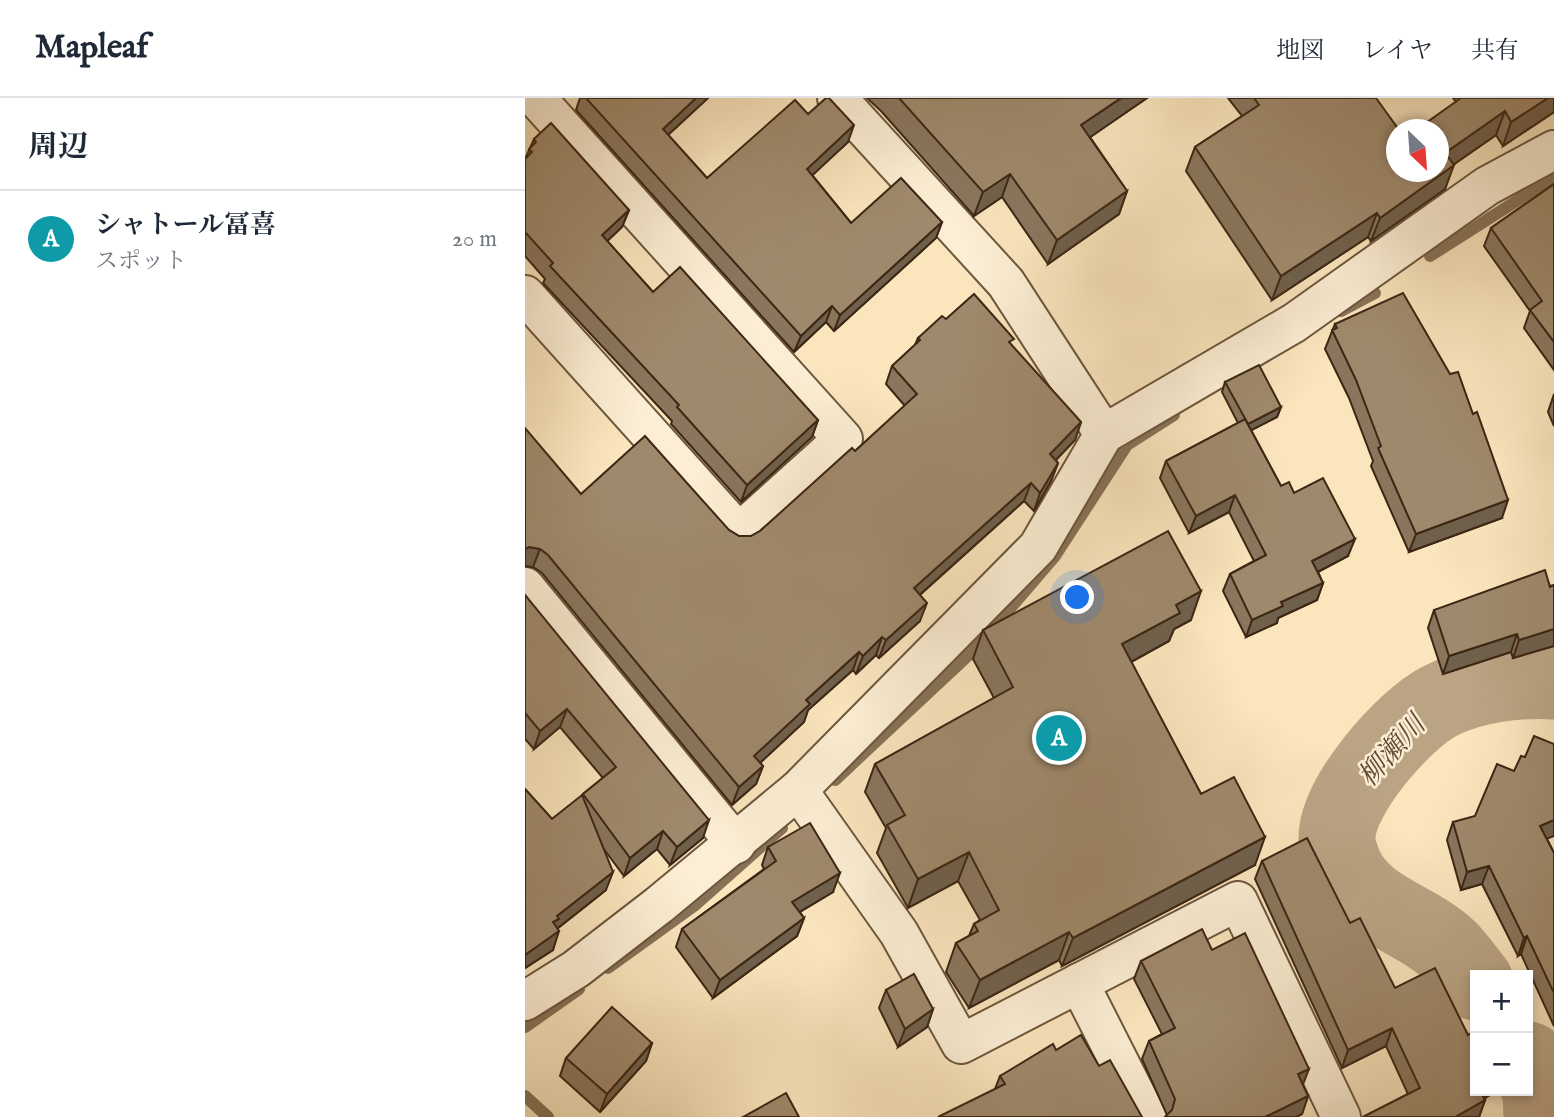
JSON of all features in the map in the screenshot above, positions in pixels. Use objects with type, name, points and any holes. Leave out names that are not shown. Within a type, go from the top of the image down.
[{"type":"street","points":[[837,98],[1006,284],[1104,434]]},
{"type":"street","points":[[525,295],[739,533],[843,439],[537,104]]},
{"type":"street","points":[[525,1001],[576,969],[736,844],[798,790],[1038,547],[1104,434],[1294,323],[1487,186],[1554,150]]},
{"type":"street","points":[[525,587],[736,844]]},
{"type":"street","points":[[798,790],[899,933],[961,1044],[1238,901],[1341,1117]]},
{"type":"street","points":[[1079,983],[1147,1117]]},
{"type":"building","points":[[586,98],[696,98],[663,129],[707,178],[795,100],[808,114],[829,98],[854,125],[807,169],[851,223],[901,178],[942,222],[840,315],[832,306],[801,336]]},
{"type":"building","points":[[899,98],[1121,98],[1081,125],[1127,191],[1057,240],[1010,174],[983,192]]},
{"type":"building","points":[[1254,98],[1376,98],[1391,119],[1386,119],[1386,182],[1430,182],[1380,218],[1377,213],[1281,276],[1195,147],[1259,105]]},
{"type":"building","points":[[1461,98],[1548,98],[1511,122],[1505,111],[1449,150],[1449,119],[1431,119]]},
{"type":"building","points":[[551,123],[629,210],[602,235],[653,292],[680,267],[818,420],[747,485],[677,407],[679,405],[550,266],[553,263],[525,232],[525,159],[532,152],[529,149],[536,142],[534,139]]},
{"type":"building","points":[[1554,184],[1554,342],[1530,310],[1542,301],[1491,228]]},
{"type":"building","points":[[1403,293],[1450,374],[1458,372],[1473,414],[1477,412],[1508,500],[1416,534],[1378,448],[1381,446],[1356,380],[1332,330],[1337,328],[1335,324]]},
{"type":"building","points":[[974,294],[1014,339],[1009,342],[1081,422],[1050,454],[1058,463],[1040,493],[1031,483],[914,588],[927,603],[886,640],[882,637],[863,656],[859,652],[806,700],[810,704],[754,756],[763,766],[739,787],[548,555],[540,549],[525,549],[525,428],[581,494],[645,436],[729,530],[739,536],[751,536],[760,531],[852,448],[855,451],[917,394],[892,366],[942,316],[946,319]]},
{"type":"building","points":[[1259,365],[1281,407],[1248,424],[1225,382]]},
{"type":"building","points":[[1245,419],[1281,486],[1289,482],[1294,493],[1323,478],[1355,539],[1312,561],[1323,583],[1281,602],[1283,606],[1252,620],[1230,574],[1266,555],[1235,495],[1196,516],[1166,461]]},
{"type":"building","points":[[1168,531],[1201,591],[1176,605],[1180,613],[1122,644],[1201,794],[1234,777],[1265,837],[1073,938],[1069,932],[980,980],[956,943],[978,931],[974,924],[999,910],[969,852],[918,879],[887,825],[905,815],[875,764],[1013,687],[983,630]]},
{"type":"building","points":[[1545,570],[1550,587],[1554,585],[1554,629],[1519,640],[1517,634],[1449,656],[1434,610]]},
{"type":"building","points":[[525,595],[709,820],[677,847],[663,831],[630,858],[583,794],[616,767],[567,709],[540,731],[525,713]]},
{"type":"building","points":[[1534,736],[1554,744],[1554,820],[1540,826],[1554,853],[1554,993],[1489,866],[1467,872],[1453,822],[1475,816],[1497,764],[1514,771],[1521,756],[1525,757]]},
{"type":"building","points":[[525,789],[552,819],[582,795],[613,872],[557,916],[559,919],[553,922],[559,931],[525,955]]},
{"type":"building","points":[[810,823],[840,873],[792,902],[804,918],[720,980],[682,929],[776,861],[768,847]]},
{"type":"building","points":[[1307,838],[1350,923],[1360,918],[1395,988],[1435,968],[1468,1035],[1470,1034],[1470,1096],[1483,1096],[1485,1100],[1455,1117],[1363,1117],[1420,1088],[1392,1028],[1348,1050],[1262,861]]},
{"type":"building","points":[[1202,929],[1212,950],[1245,933],[1309,1069],[1298,1074],[1308,1096],[1265,1117],[1165,1117],[1172,1110],[1175,1099],[1149,1041],[1175,1028],[1141,961]]},
{"type":"building","points":[[914,974],[933,1009],[905,1029],[886,990]]},
{"type":"building","points":[[612,1007],[652,1043],[607,1094],[566,1058]]},
{"type":"building","points":[[1081,1035],[1099,1066],[1110,1060],[1142,1117],[938,1117],[1005,1084],[1000,1076],[1053,1044],[1056,1050]]},
{"type":"building","points":[[786,1093],[799,1117],[743,1117]]},
{"type":"waterway","points":[[1430,256],[1554,177]]},
{"type":"waterway","points":[[1341,311],[1375,293]]},
{"type":"waterway","points":[[835,780],[976,648],[1055,556],[1127,445],[1174,415]]},
{"type":"waterway","name":"柳瀬川","points":[[1470,975],[1435,938],[1378,904],[1354,883],[1338,848],[1340,820],[1348,801],[1375,760],[1408,724],[1440,701],[1481,687],[1510,682],[1554,681]]},
{"type":"waterway","points":[[608,968],[694,906],[782,828]]},
{"type":"waterway","points":[[525,1027],[579,989]]},
{"type":"waterway","name":"柳瀬川","points":[[1533,1072],[1541,1092],[1542,1117]]},
{"type":"waterway","points":[[525,1096],[548,1117]]},
{"type":"place","name":"シャトール冨喜","points":[[1059,738]]}]
